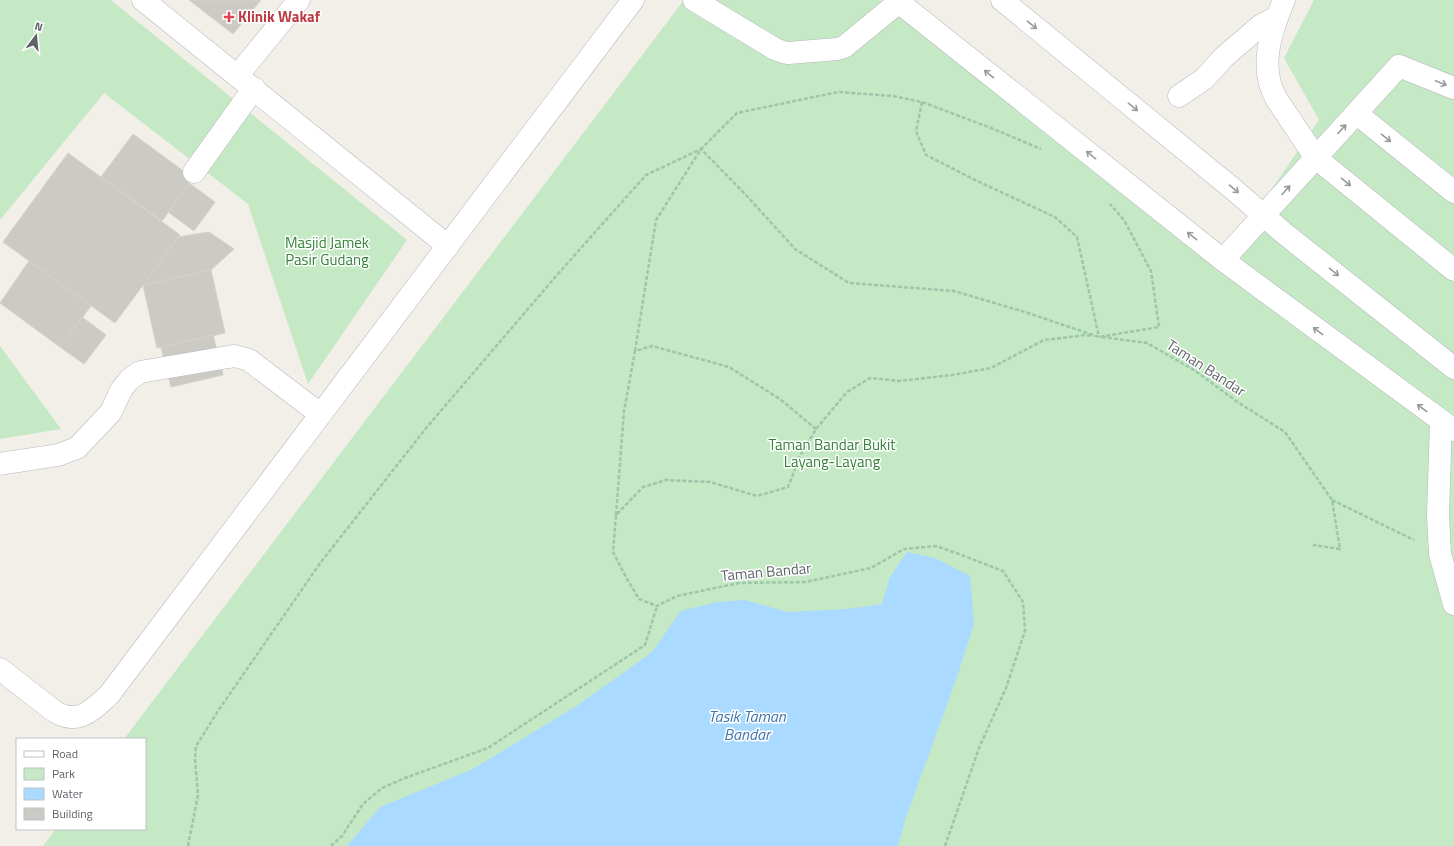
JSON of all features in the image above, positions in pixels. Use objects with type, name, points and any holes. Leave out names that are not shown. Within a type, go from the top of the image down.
[{"type":"street","points":[[143,0],[448,246]]},
{"type":"street","points":[[194,172],[246,82],[299,0]]},
{"type":"street","points":[[0,670],[62,716],[73,718],[79,717],[91,711],[109,695],[633,0]]},
{"type":"street","points":[[694,0],[775,49],[788,53],[837,49],[844,47],[897,1],[1223,260],[1447,426],[1438,515],[1440,554],[1454,604]]},
{"type":"street","points":[[1002,0],[1263,215],[1454,368]]},
{"type":"street","points":[[1180,96],[1204,79],[1224,57],[1280,9]]},
{"type":"street","points":[[1280,9],[1272,34],[1266,63],[1269,82],[1277,100],[1316,158],[1454,270]]},
{"type":"street","points":[[1223,260],[1399,66],[1454,88]]},
{"type":"street","points":[[1356,113],[1454,192]]},
{"type":"street","points":[[0,464],[58,455],[77,448],[111,412],[121,390],[129,380],[140,372],[228,356],[235,356],[249,360],[320,414]]},
{"type":"path","points":[[331,846],[342,836],[363,804],[382,788],[405,778],[488,748],[645,645],[657,606],[639,599],[613,552],[624,411],[656,220],[701,149],[738,113],[838,92],[892,96],[922,102],[1043,149]]},
{"type":"path","points":[[922,102],[916,131],[926,154],[977,181],[1055,217],[1077,237],[1099,337]]},
{"type":"path","points":[[701,149],[746,195],[795,250],[849,283],[954,291],[1026,312],[1099,337],[1160,327],[1151,271],[1124,220],[1110,204]]},
{"type":"path","points":[[188,846],[198,794],[195,759],[196,746],[220,708],[321,562],[427,427],[557,275],[646,175],[701,149]]},
{"type":"path","name":"Taman Bandar","points":[[616,515],[643,487],[666,480],[710,482],[757,496],[788,487],[800,456],[816,429],[847,392],[870,378],[899,381],[952,375],[991,368],[1044,340],[1085,335],[1147,343],[1194,370],[1236,401],[1286,432],[1332,500],[1340,549],[1313,545]]},
{"type":"path","points":[[635,351],[652,346],[729,367],[780,399],[816,429]]},
{"type":"path","name":"Taman Bandar","points":[[1332,500],[1440,554]]},
{"type":"path","name":"Taman Bandar","points":[[657,606],[677,596],[739,583],[805,582],[871,568],[904,549],[936,546],[1003,571],[1023,602],[1025,631],[1006,688],[979,748],[945,846]]},
{"type":"green space","name":"Masjid Jamek Pasir Gudang","points":[[0,0],[111,0],[407,240],[308,384],[248,204],[104,93],[0,220]]},
{"type":"green space","name":"Taman Bandar Bukit Layang-Layang","points":[[684,0],[881,0],[1160,210],[1223,260],[1319,120],[1284,58],[1314,0],[1454,0],[1454,846],[43,846],[55,830],[146,830],[146,738],[125,738]]},
{"type":"green space","points":[[0,346],[61,429],[0,439]]},
{"type":"water","name":"Tasik Taman Bandar","points":[[907,552],[935,558],[970,576],[974,624],[957,677],[905,820],[898,846],[347,846],[380,807],[473,769],[578,705],[651,653],[681,611],[716,602],[745,600],[787,612],[847,609],[882,604],[890,577]]},
{"type":"building","name":"Klinik Wakaf","points":[[189,0],[261,0],[233,34]]},
{"type":"building","points":[[238,0],[249,0],[245,5]]},
{"type":"building","points":[[133,134],[193,178],[162,221],[101,177]]},
{"type":"building","points":[[68,153],[180,235],[115,323],[3,242]]},
{"type":"building","points":[[189,183],[215,202],[194,231],[168,212]]},
{"type":"building","points":[[209,232],[234,249],[211,270],[143,285],[178,237]]},
{"type":"building","points":[[29,261],[91,306],[60,347],[0,303]]},
{"type":"building","points":[[211,270],[225,333],[157,348],[143,285]]},
{"type":"building","points":[[82,317],[106,335],[84,364],[60,347]]},
{"type":"building","points":[[213,335],[223,375],[171,387],[161,347]]},
{"type":"place","name":"Klinik Wakaf","points":[[229,17]]}]
